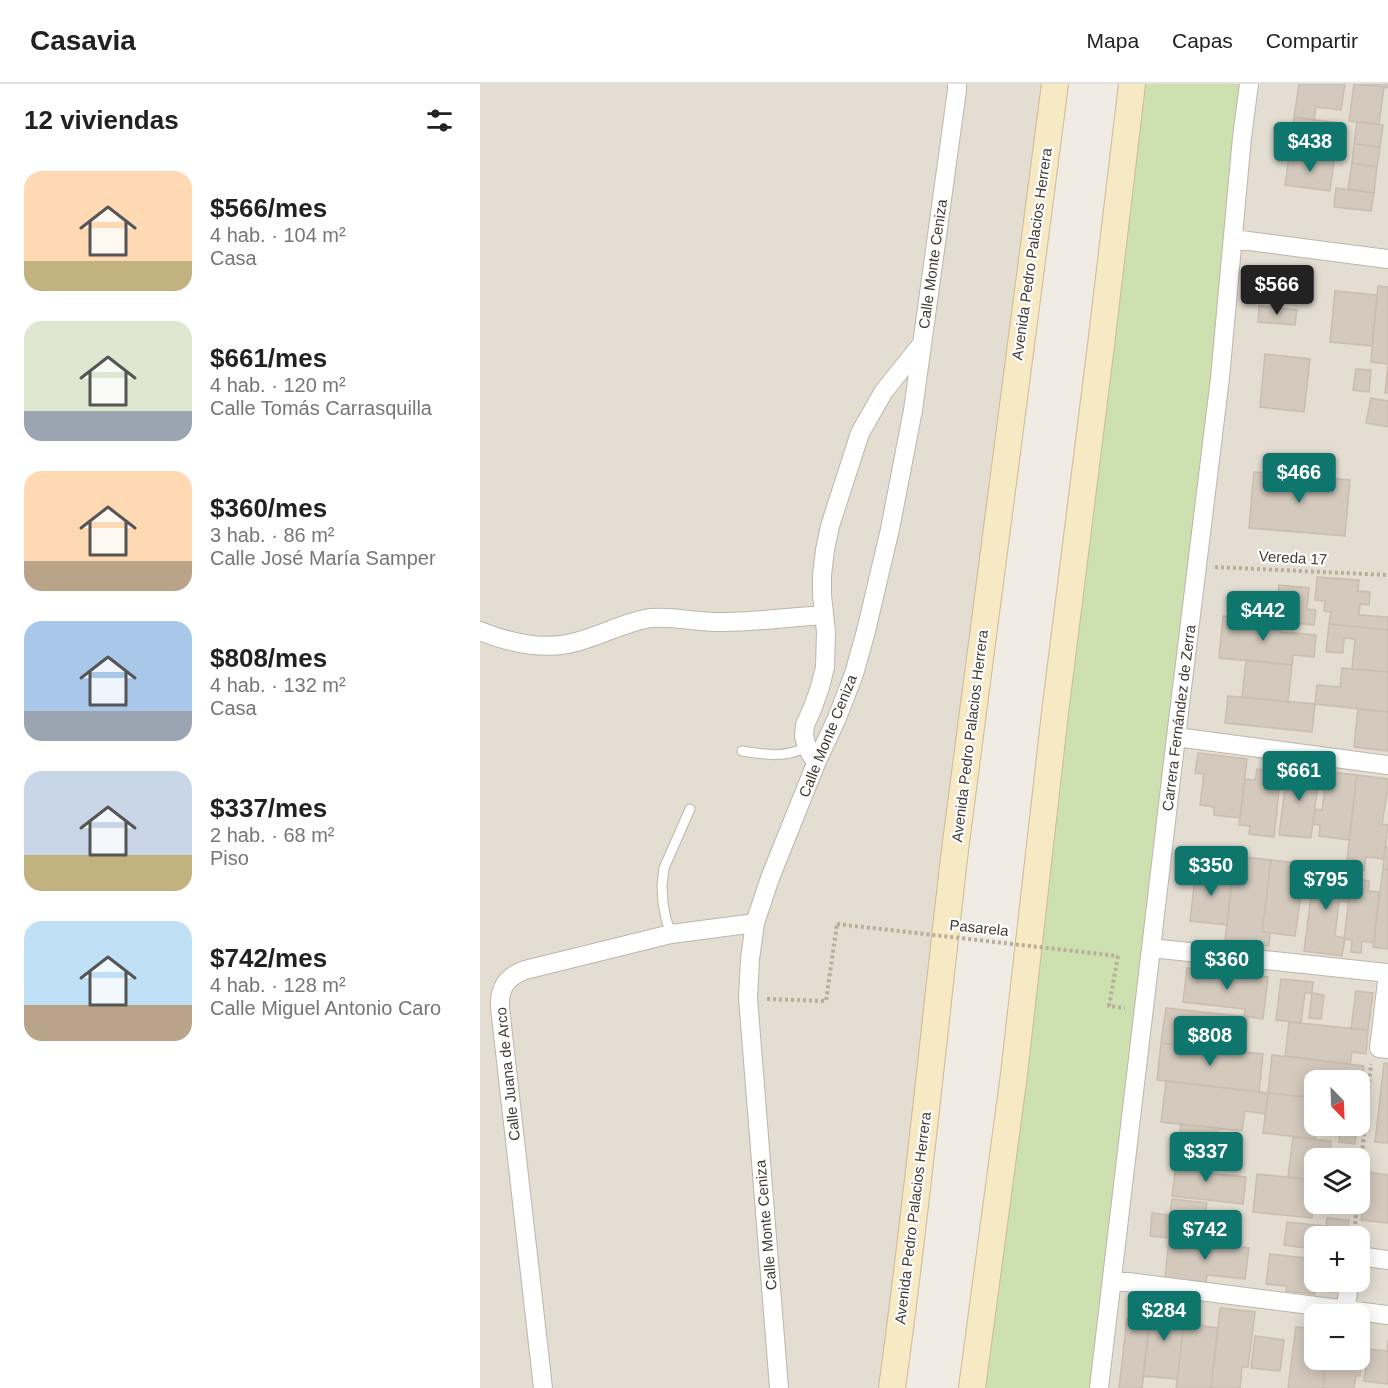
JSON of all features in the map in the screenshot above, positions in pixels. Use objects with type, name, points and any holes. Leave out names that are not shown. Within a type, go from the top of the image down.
[{"type":"main road","name":"Avenida Pedro Palacios Herrera","points":[[892,1388],[994,535],[1055,84]]},
{"type":"main road","points":[[972,1388],[1014,1074],[1055,712],[1132,84]]},
{"type":"street","name":"Calle Monte Ceniza","points":[[779,1388],[748,998],[750,959],[755,923],[812,754],[837,718],[867,631],[903,470],[913,410],[957,84]]},
{"type":"street","name":"Carrera Fernández de Zerra","points":[[1099,1388],[1220,378],[1249,84]]},
{"type":"street","points":[[1233,239],[1388,259]]},
{"type":"street","points":[[812,754],[804,736],[805,725],[825,667],[822,574],[830,526],[860,433],[884,391],[922,345]]},
{"type":"street","points":[[480,631],[506,641],[553,646],[584,640],[629,623],[648,619],[668,617],[725,622],[824,615]]},
{"type":"street","points":[[1176,737],[1388,765]]},
{"type":"street","name":"Calle Juana de Arco","points":[[543,1388],[500,998],[503,988],[516,974],[671,934],[755,923]]},
{"type":"street","points":[[1151,948],[1388,973],[1383,1048]]},
{"type":"street","points":[[1370,1258],[1388,1260]]},
{"type":"street","points":[[1112,1280],[1306,1304]]},
{"type":"street","points":[[1370,1312],[1388,1315]]},
{"type":"lane","points":[[742,752],[775,756],[812,754]]},
{"type":"lane","points":[[671,934],[663,903],[664,868],[690,809]]},
{"type":"path","name":"Vereda 17","points":[[1197,566],[1388,575]]},
{"type":"path","name":"Pasarela","points":[[748,998],[826,1001],[837,924],[1118,956],[1109,1006]]},
{"type":"path","points":[[1362,1148],[1371,1058],[1383,1048]]},
{"type":"shaded area","points":[[480,84],[1051,84],[891,1388],[480,1388]]},
{"type":"shaded area","points":[[1249,84],[1388,84],[1388,1388],[1099,1388]]},
{"type":"green space","points":[[1132,84],[1249,84],[1099,1388],[972,1388]]},
{"type":"building","points":[[1299,84],[1345,84],[1341,110],[1316,107],[1314,120],[1294,117]]},
{"type":"building","points":[[1354,84],[1384,87],[1379,124],[1349,121]]},
{"type":"building","points":[[1360,84],[1388,84],[1388,88],[1384,87]]},
{"type":"building","points":[[1294,117],[1339,123],[1334,161],[1289,156]]},
{"type":"building","points":[[1357,122],[1383,125],[1380,147],[1354,144]]},
{"type":"building","points":[[1354,144],[1380,147],[1377,167],[1352,163]]},
{"type":"building","points":[[1289,156],[1334,161],[1330,191],[1285,185]]},
{"type":"building","points":[[1352,163],[1377,167],[1374,193],[1348,189]]},
{"type":"building","points":[[1336,188],[1374,193],[1371,211],[1334,207]]},
{"type":"building","points":[[1378,286],[1388,287],[1388,364],[1371,362]]},
{"type":"building","points":[[1335,291],[1377,295],[1372,346],[1330,342]]},
{"type":"building","points":[[1259,306],[1297,310],[1295,325],[1258,322]]},
{"type":"building","points":[[1265,354],[1310,359],[1304,412],[1260,407]]},
{"type":"building","points":[[1388,364],[1388,393],[1385,393]]},
{"type":"building","points":[[1356,369],[1371,370],[1369,392],[1353,390]]},
{"type":"building","points":[[1371,398],[1388,401],[1388,427],[1366,423]]},
{"type":"building","points":[[1254,472],[1350,480],[1345,536],[1249,528]]},
{"type":"building","points":[[1317,577],[1359,580],[1358,591],[1370,592],[1369,605],[1360,604],[1359,615],[1388,617],[1388,630],[1329,624],[1331,612],[1324,611],[1325,601],[1315,600]]},
{"type":"building","points":[[1279,585],[1309,588],[1307,609],[1316,610],[1314,625],[1282,622],[1283,617],[1276,616]]},
{"type":"building","points":[[1223,616],[1282,622],[1281,632],[1316,635],[1314,657],[1293,655],[1292,665],[1219,658]]},
{"type":"building","points":[[1329,624],[1388,630],[1388,672],[1352,669],[1355,639],[1344,638],[1343,653],[1326,652]]},
{"type":"building","points":[[1246,660],[1292,665],[1288,702],[1242,697]]},
{"type":"building","points":[[1342,668],[1388,672],[1388,712],[1315,704],[1317,685],[1340,687]]},
{"type":"building","points":[[1228,696],[1315,704],[1312,732],[1225,723]]},
{"type":"building","points":[[1358,709],[1388,712],[1388,751],[1354,747]]},
{"type":"building","points":[[1198,753],[1247,759],[1240,818],[1214,815],[1214,807],[1200,805],[1204,774],[1195,773]]},
{"type":"building","points":[[1288,765],[1320,769],[1311,838],[1279,835]]},
{"type":"building","points":[[1257,769],[1281,772],[1274,837],[1249,834],[1250,826],[1239,825],[1245,779],[1255,780]]},
{"type":"building","points":[[1327,772],[1357,775],[1349,840],[1319,836],[1320,825],[1313,824],[1315,809],[1322,810]]},
{"type":"building","points":[[1357,775],[1388,779],[1388,793],[1382,824],[1388,825],[1384,859],[1366,857],[1364,871],[1346,868]]},
{"type":"building","points":[[1385,846],[1388,847],[1388,870],[1383,869]]},
{"type":"building","points":[[1235,856],[1271,860],[1262,932],[1270,933],[1269,946],[1225,940]]},
{"type":"building","points":[[1271,860],[1315,865],[1312,889],[1302,888],[1295,936],[1262,932]]},
{"type":"building","points":[[1315,865],[1343,868],[1342,878],[1352,879],[1349,902],[1339,901],[1335,936],[1345,938],[1342,956],[1304,951]]},
{"type":"building","points":[[1196,869],[1233,873],[1227,925],[1190,921]]},
{"type":"building","points":[[1383,869],[1388,870],[1388,949],[1373,947]]},
{"type":"building","points":[[1357,879],[1369,881],[1368,891],[1379,892],[1374,943],[1362,941],[1361,953],[1351,952],[1352,940],[1344,939],[1350,889],[1356,889]]},
{"type":"building","points":[[1187,968],[1268,977],[1263,1019],[1244,1016],[1245,1009],[1183,1002]]},
{"type":"building","points":[[1281,979],[1313,982],[1312,993],[1305,993],[1301,1023],[1276,1020]]},
{"type":"building","points":[[1356,991],[1373,993],[1368,1030],[1351,1029]]},
{"type":"building","points":[[1312,993],[1324,995],[1321,1019],[1309,1018]]},
{"type":"building","points":[[1166,1008],[1248,1017],[1244,1052],[1161,1043]]},
{"type":"building","points":[[1289,1022],[1368,1030],[1366,1054],[1352,1052],[1350,1064],[1285,1056]]},
{"type":"building","points":[[1161,1043],[1263,1054],[1259,1092],[1157,1080]]},
{"type":"building","points":[[1272,1055],[1364,1066],[1364,1070],[1304,1070],[1304,1097],[1268,1093]]},
{"type":"building","points":[[1384,1063],[1388,1064],[1388,1143],[1375,1142]]},
{"type":"building","points":[[1166,1081],[1268,1093],[1265,1114],[1245,1111],[1242,1131],[1161,1122]]},
{"type":"building","points":[[1268,1093],[1304,1097],[1304,1136],[1316,1136],[1315,1139],[1263,1133]]},
{"type":"building","points":[[1181,1124],[1218,1128],[1214,1161],[1177,1157]]},
{"type":"building","points":[[1340,1136],[1356,1136],[1355,1144],[1339,1142]]},
{"type":"building","points":[[1293,1137],[1331,1141],[1330,1148],[1304,1148],[1304,1179],[1288,1177]]},
{"type":"building","points":[[1177,1157],[1206,1161],[1205,1173],[1246,1177],[1243,1204],[1172,1196]]},
{"type":"building","points":[[1370,1172],[1388,1175],[1388,1223],[1361,1220],[1362,1214],[1370,1214]]},
{"type":"building","points":[[1257,1174],[1304,1179],[1304,1214],[1313,1214],[1312,1218],[1253,1212]]},
{"type":"building","points":[[1172,1199],[1207,1203],[1203,1231],[1229,1235],[1228,1245],[1202,1242],[1203,1234],[1170,1231],[1169,1238],[1150,1236],[1152,1213],[1170,1215]]},
{"type":"building","points":[[1327,1218],[1349,1220],[1348,1226],[1326,1226]]},
{"type":"building","points":[[1287,1222],[1326,1226],[1304,1226],[1304,1248],[1284,1245]]},
{"type":"building","points":[[1169,1238],[1249,1248],[1245,1279],[1207,1275],[1206,1282],[1165,1278]]},
{"type":"building","points":[[1270,1254],[1304,1258],[1304,1292],[1315,1292],[1315,1294],[1286,1291],[1287,1286],[1266,1284]]},
{"type":"building","points":[[1152,1301],[1179,1304],[1176,1323],[1184,1324],[1177,1379],[1143,1376]]},
{"type":"building","points":[[1220,1308],[1255,1312],[1248,1367],[1242,1367],[1240,1388],[1211,1388]]},
{"type":"building","points":[[1127,1318],[1150,1321],[1142,1388],[1119,1388]]},
{"type":"building","points":[[1184,1324],[1218,1328],[1211,1388],[1176,1388]]},
{"type":"building","points":[[1296,1327],[1304,1328],[1304,1370],[1325,1370],[1323,1388],[1288,1388]]},
{"type":"building","points":[[1255,1336],[1284,1340],[1280,1371],[1251,1368]]},
{"type":"building","points":[[1388,1340],[1388,1384],[1364,1381],[1365,1370],[1370,1370],[1370,1349],[1387,1351]]},
{"type":"building","points":[[1325,1370],[1361,1370],[1360,1376],[1356,1376],[1354,1388],[1323,1388]]}]
